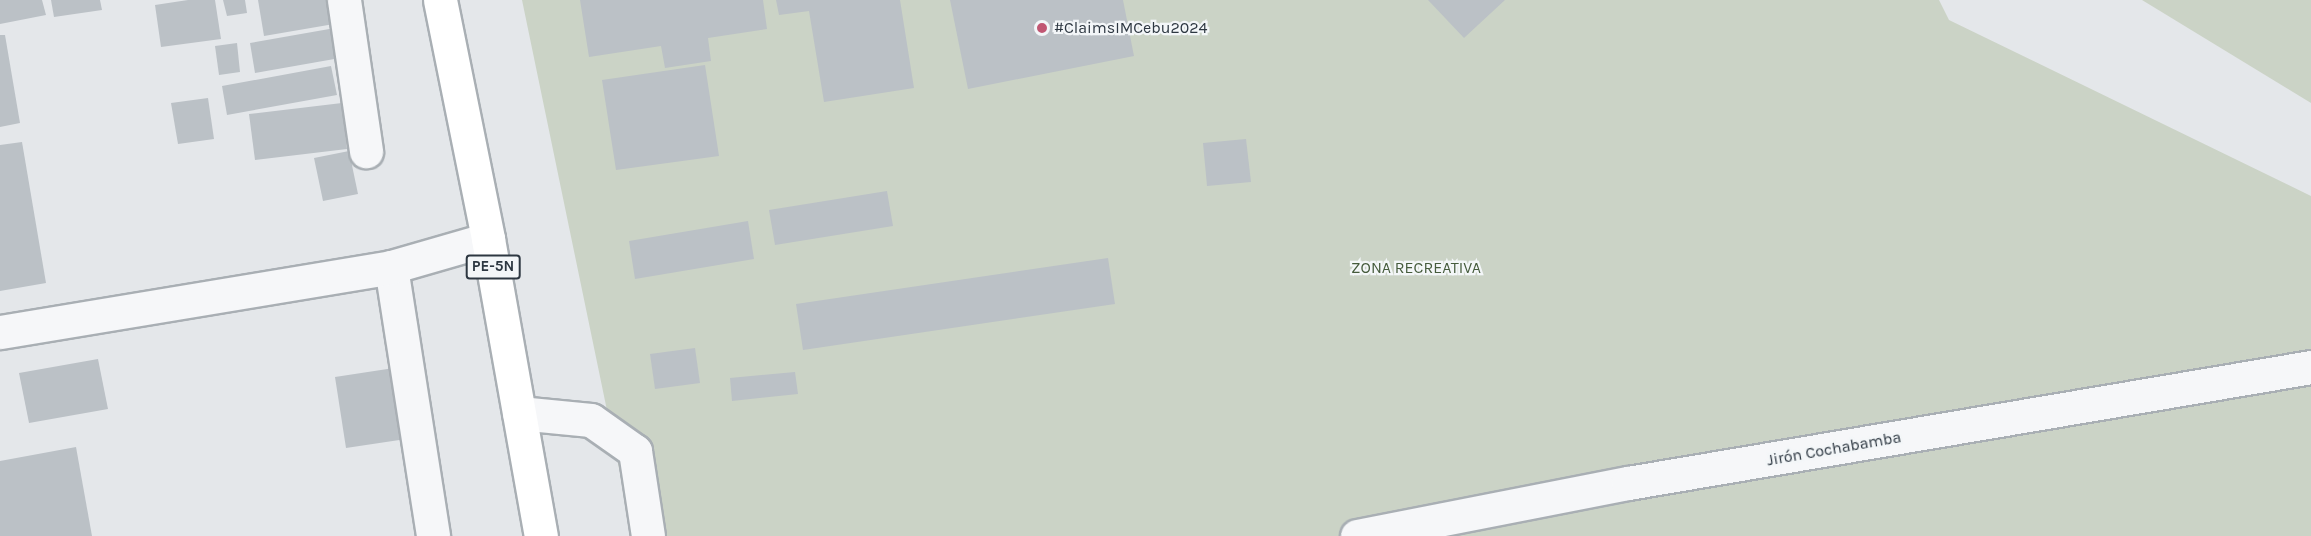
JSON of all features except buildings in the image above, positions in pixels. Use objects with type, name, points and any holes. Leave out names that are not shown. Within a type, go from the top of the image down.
[{"type":"highway","name":"PE-5N","points":[[440,0],[488,239],[541,536]]},
{"type":"street","points":[[344,0],[366,151]]},
{"type":"street","points":[[0,332],[391,267],[488,239]]},
{"type":"street","points":[[391,267],[433,536]]},
{"type":"street","name":"Jirón Cochabamba","points":[[1357,536],[1628,483],[2311,367]]},
{"type":"street","points":[[519,413],[591,420],[634,451],[648,536]]},
{"type":"green space","name":"ZONA RECREATIVA","points":[[522,0],[1939,0],[1949,20],[2311,196],[2311,536],[633,536]]},
{"type":"green space","points":[[2142,0],[2311,0],[2311,103]]},
{"type":"place","name":"#ClaimsIMCebu2024","points":[[1042,28]]}]
